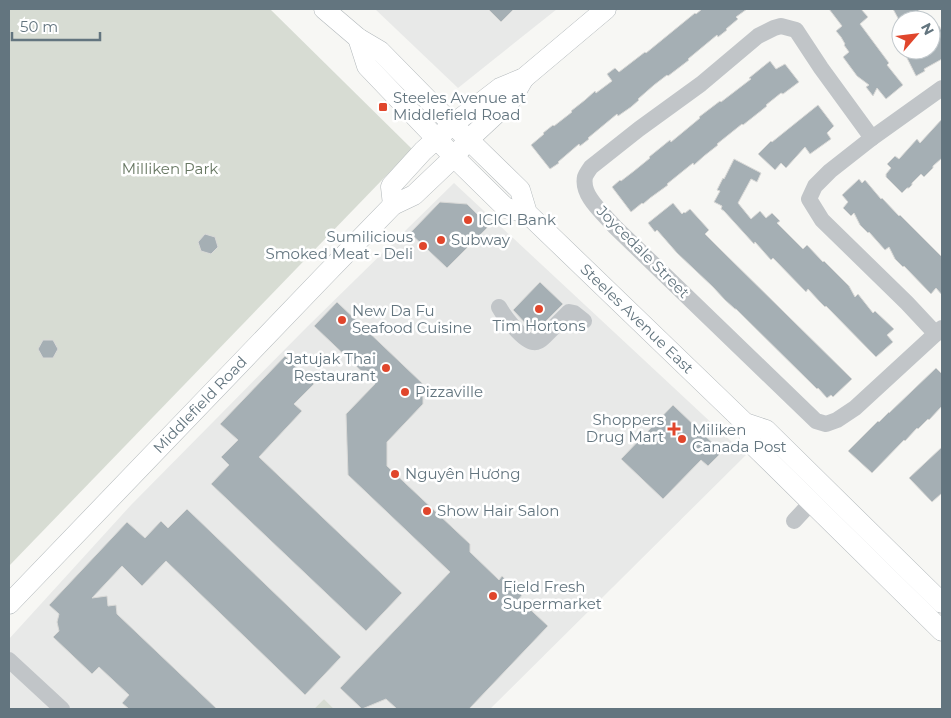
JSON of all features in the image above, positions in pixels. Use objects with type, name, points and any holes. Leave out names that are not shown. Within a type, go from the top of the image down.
[{"type":"main road","name":"Steeles Avenue East","points":[[324,9],[358,38],[380,51],[520,190],[527,213],[746,423],[766,430],[942,603]]},
{"type":"main road","name":"Middlefield Road","points":[[393,205],[392,185],[436,138],[500,88],[524,78],[606,9]]},
{"type":"main road","name":"Steeles Avenue East","points":[[358,38],[367,66],[454,157],[506,208],[527,213]]},
{"type":"main road","name":"Middlefield Road","points":[[9,604],[393,205],[414,195],[454,157],[468,140],[511,100],[524,78]]},
{"type":"main road","name":"Steeles Avenue East","points":[[746,423],[752,444],[942,631]]},
{"type":"street","name":"Joycedale Street","points":[[872,138],[796,30],[781,26],[758,36],[701,84],[591,167],[585,176],[585,191],[615,227],[816,421],[826,424],[838,420],[855,408],[939,331]]},
{"type":"street","points":[[939,331],[907,304],[822,220],[809,199],[815,186],[830,171],[872,138],[942,88]]},
{"type":"street","points":[[499,307],[505,317],[525,338],[532,342],[544,338],[569,312],[574,313],[584,321]]},
{"type":"street","points":[[794,520],[825,488]]},
{"type":"street","points":[[9,660],[62,709]]},
{"type":"shaded area","points":[[375,9],[557,9],[458,88]]},
{"type":"shaded area","points":[[454,183],[746,455],[490,709],[334,709],[324,699],[314,709],[9,709],[9,639],[131,505],[307,327]]},
{"type":"green space","name":"Milliken Park","points":[[9,9],[270,9],[412,149],[9,566]]},
{"type":"green space","points":[[324,699],[334,709],[314,709]]},
{"type":"building","points":[[488,9],[514,9],[501,22]]},
{"type":"building","points":[[702,9],[747,9],[736,17],[738,19],[727,30],[718,37],[717,35],[689,60],[654,85],[631,107],[618,116],[617,114],[589,139],[580,146],[579,144],[550,169],[531,145],[595,91],[596,93],[612,81],[607,74],[615,68],[619,72]]},
{"type":"building","points":[[829,9],[861,9],[868,17],[860,24],[889,63],[887,65],[903,85],[886,99],[877,88],[873,96],[866,87],[869,85],[857,76],[843,57],[849,52],[836,31],[842,26]]},
{"type":"building","points":[[893,9],[918,10],[894,10]]},
{"type":"building","points":[[941,29],[942,31],[941,60]]},
{"type":"building","points":[[908,60],[940,60],[924,69],[925,71],[916,76]]},
{"type":"building","points":[[770,61],[776,69],[785,64],[799,82],[783,94],[781,93],[717,144],[694,165],[693,163],[668,185],[631,212],[612,187],[670,140],[671,142],[699,117],[751,79],[749,78]]},
{"type":"building","points":[[818,105],[834,126],[827,133],[831,139],[810,154],[805,147],[786,168],[781,163],[775,170],[758,154],[771,141]]},
{"type":"building","points":[[942,119],[942,158],[924,177],[921,174],[902,193],[886,177],[891,168],[887,164],[895,156],[899,159],[917,139],[920,143]]},
{"type":"building","points":[[734,159],[761,173],[757,182],[751,179],[738,203],[751,219],[760,211],[766,218],[772,213],[780,221],[777,223],[803,249],[807,245],[849,286],[855,297],[858,294],[873,313],[875,311],[894,329],[887,335],[893,342],[876,357],[808,289],[806,292],[773,258],[771,260],[755,242],[754,244],[721,209],[722,206],[714,202],[720,191],[717,190]]},
{"type":"building","points":[[859,179],[862,183],[865,180],[881,199],[942,257],[942,295],[936,288],[931,294],[895,259],[889,247],[885,250],[860,225],[854,213],[851,216],[843,208],[848,202],[842,195]]},
{"type":"building","points":[[440,202],[467,204],[489,226],[447,268],[410,233]]},
{"type":"building","points":[[673,203],[682,214],[690,209],[709,230],[705,234],[852,379],[833,397],[831,395],[827,398],[817,389],[677,253],[657,230],[655,232],[648,223]]},
{"type":"building","points":[[205,234],[215,237],[218,247],[211,254],[201,251],[198,242]]},
{"type":"building","name":"Tim Hortons","points":[[540,282],[563,304],[535,332],[526,326],[513,310]]},
{"type":"building","points":[[337,302],[423,384],[423,404],[387,442],[387,466],[470,544],[470,552],[499,580],[502,576],[522,595],[519,599],[548,626],[469,709],[397,709],[386,699],[362,709],[340,688],[450,572],[348,475],[346,414],[375,384],[314,326]]},
{"type":"building","points":[[43,340],[53,340],[58,349],[53,358],[43,358],[38,349]]},
{"type":"building","points":[[285,356],[314,384],[294,404],[302,411],[259,457],[402,593],[366,631],[211,484],[229,465],[221,457],[238,440],[220,424]]},
{"type":"building","points":[[936,368],[942,374],[942,406],[929,420],[904,440],[872,473],[848,451]]},
{"type":"building","name":"Shoppers Drug Mart","points":[[673,405],[722,452],[708,466],[701,460],[663,499],[621,459]]},
{"type":"building","points":[[942,447],[942,493],[932,502],[909,478]]},
{"type":"building","points":[[187,509],[341,657],[305,695],[166,561],[142,586],[122,566],[92,598],[107,596],[108,606],[116,605],[117,614],[217,709],[129,709],[122,703],[129,695],[99,667],[92,674],[53,637],[59,631],[57,622],[59,614],[49,605],[127,522],[145,538],[161,521],[168,528]]},
{"type":"place","name":"Steeles Avenue at Middlefield Road","points":[[383,107]]},
{"type":"place","name":"ICICI Bank","points":[[468,220]]},
{"type":"place","name":"Subway","points":[[441,240]]},
{"type":"place","name":"Sumilicious Smoked Meat - Deli","points":[[423,246]]},
{"type":"place","name":"Tim Hortons","points":[[539,309]]},
{"type":"place","name":"New Da Fu Seafood Cuisine","points":[[342,320]]},
{"type":"place","name":"Jatujak Thai Restaurant","points":[[386,368]]},
{"type":"place","name":"Pizzaville","points":[[405,392]]},
{"type":"place","name":"Shoppers Drug Mart","points":[[674,429]]},
{"type":"place","name":"Miliken Canada Post","points":[[682,439]]},
{"type":"place","name":"Nguyên Hương","points":[[395,474]]},
{"type":"place","name":"Show Hair Salon","points":[[427,511]]},
{"type":"place","name":"Field Fresh Supermarket","points":[[493,596]]}]
